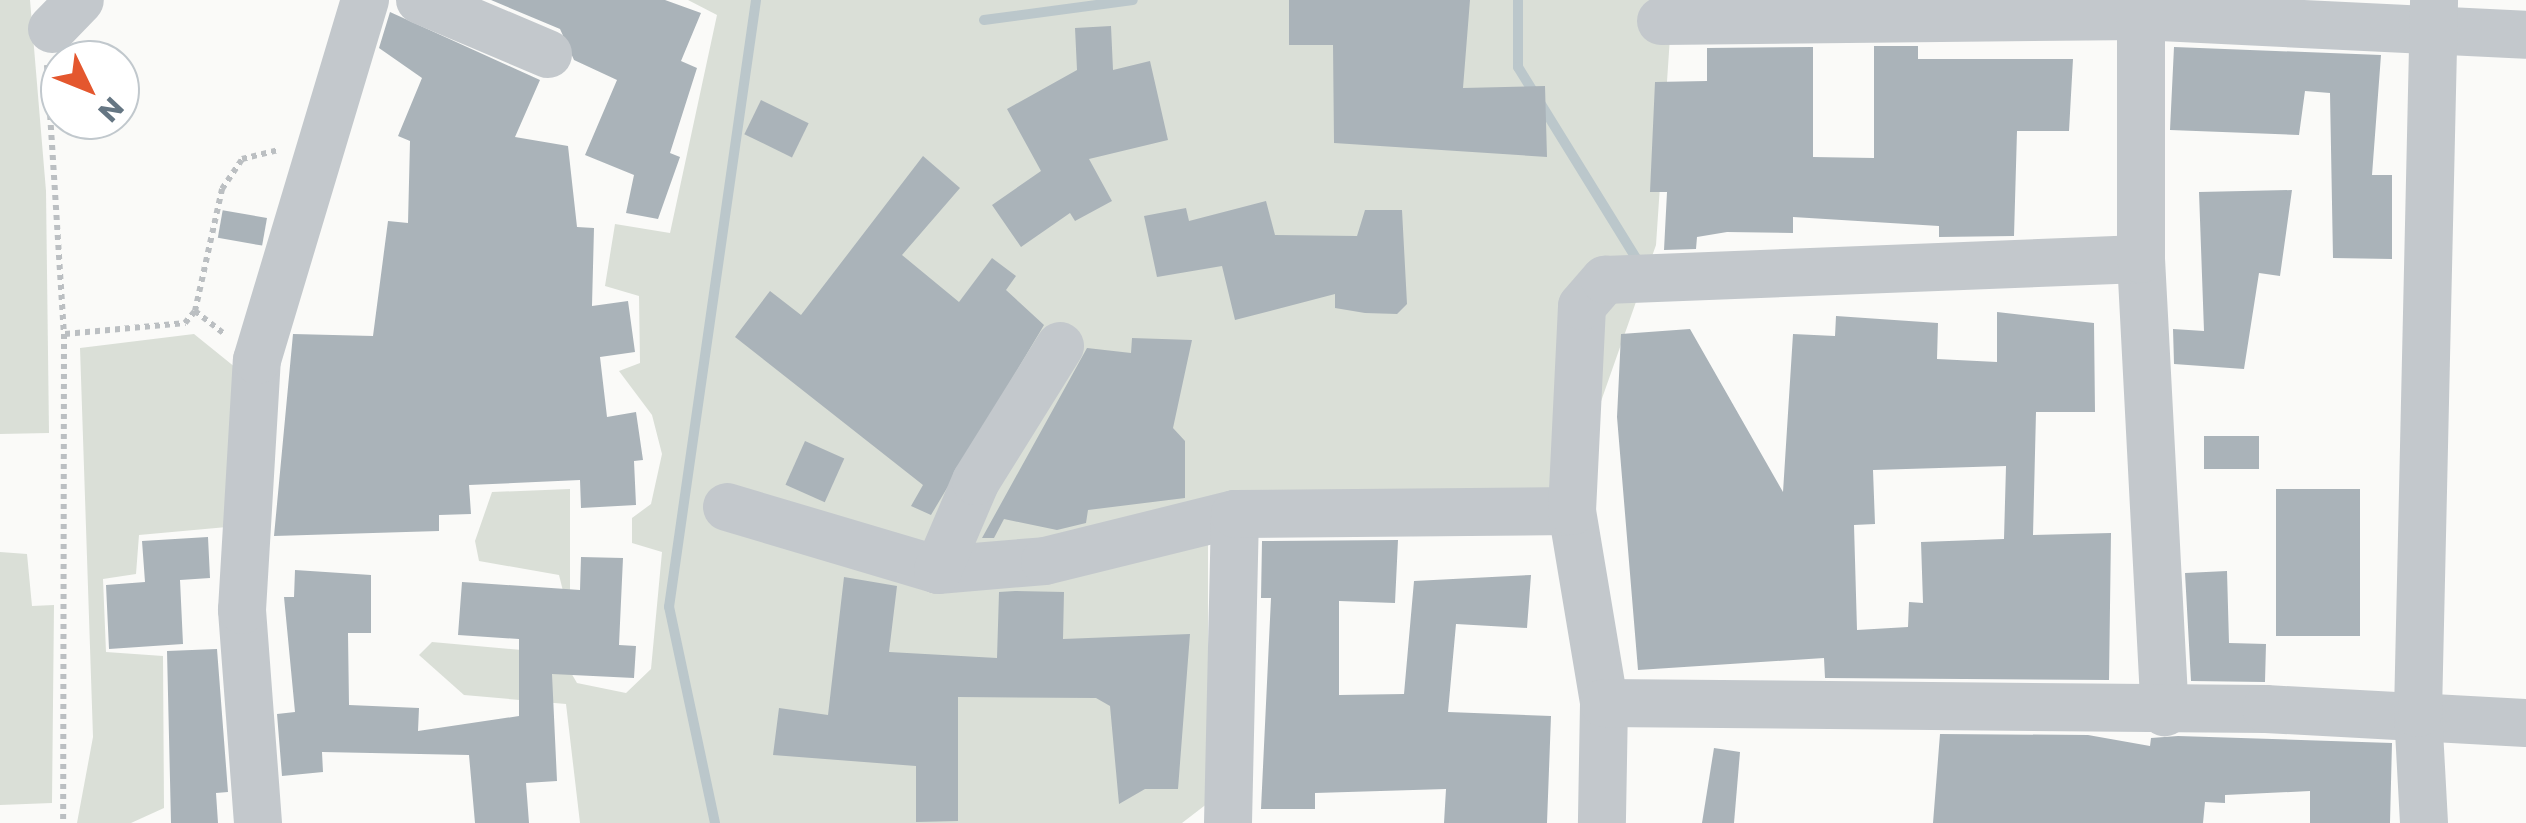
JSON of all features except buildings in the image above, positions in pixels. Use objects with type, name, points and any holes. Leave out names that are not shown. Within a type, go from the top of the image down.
[{"type":"street","points":[[258,823],[242,610],[257,360],[365,0]]},
{"type":"street","points":[[420,0],[548,54]]},
{"type":"street","points":[[1662,21],[1860,7],[2140,8],[2434,17],[2526,35]]},
{"type":"street","points":[[2140,8],[2141,259],[2165,712]]},
{"type":"street","points":[[2424,823],[2418,713],[2434,17]]},
{"type":"street","points":[[1602,823],[1604,702],[1572,511],[1582,306],[1605,280],[2141,259]]},
{"type":"street","points":[[938,570],[976,481],[1060,346]]},
{"type":"street","points":[[727,506],[938,570],[1044,561],[1235,514],[1572,511]]},
{"type":"street","points":[[1228,823],[1235,514]]},
{"type":"street","points":[[1604,702],[2418,713],[2526,723]]},
{"type":"path","points":[[63,823],[64,334],[46,42],[66,14]]},
{"type":"path","points":[[64,334],[185,323],[201,288],[207,226],[242,158],[319,149]]},
{"type":"shaded area","points":[[0,0],[30,0],[46,191],[49,433],[0,434]]},
{"type":"shaded area","points":[[688,0],[1664,0],[1670,37],[1656,245],[1599,407],[1555,493],[1208,498],[1208,803],[1182,823],[580,823],[566,704],[464,695],[419,655],[432,642],[555,653],[567,607],[559,575],[479,561],[475,541],[492,492],[570,489],[570,671],[577,683],[626,693],[651,669],[662,552],[632,543],[632,518],[651,504],[662,454],[652,415],[619,371],[640,363],[639,296],[605,286],[615,224],[670,233],[717,15]]},
{"type":"shaded area","points":[[194,334],[246,376],[227,527],[139,535],[136,574],[103,579],[106,652],[163,656],[164,808],[131,823],[77,823],[93,737],[80,348]]},
{"type":"shaded area","points":[[0,552],[27,554],[32,606],[54,605],[52,803],[0,805]]},
{"type":"waterway","points":[[715,823],[669,607],[756,0]]},
{"type":"waterway","points":[[984,20],[1133,0]]},
{"type":"waterway","points":[[1518,0],[1518,67],[1639,263]]}]
